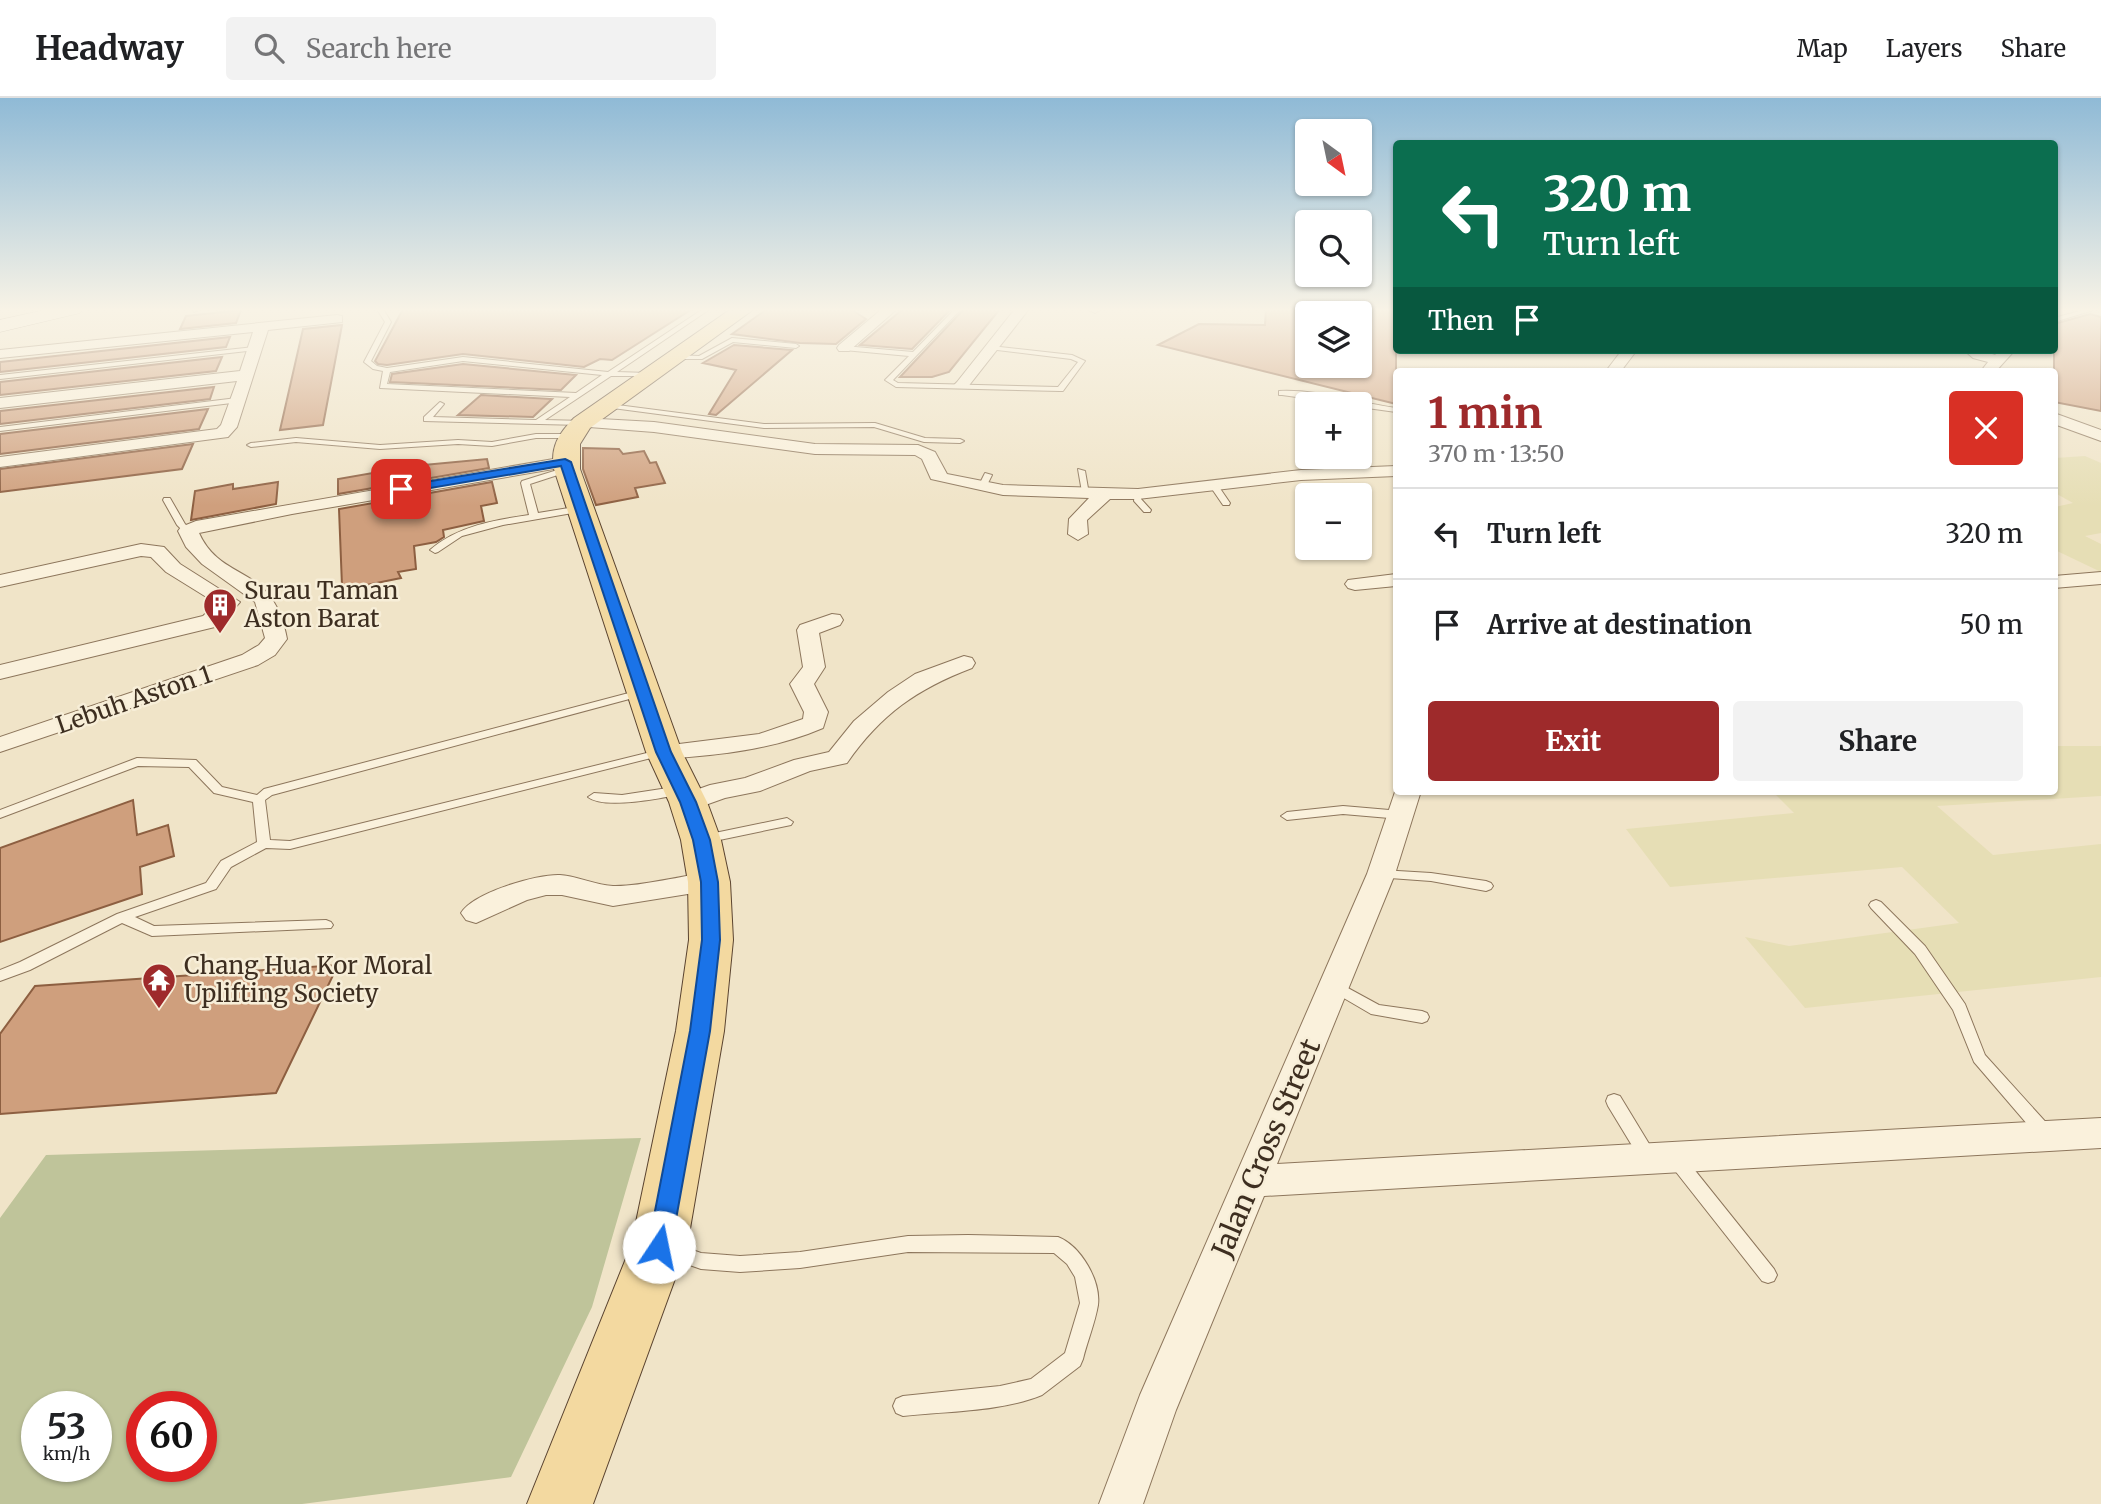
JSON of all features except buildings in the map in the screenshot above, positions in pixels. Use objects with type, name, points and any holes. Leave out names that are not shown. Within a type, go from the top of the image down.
[{"type":"main road","points":[[560,1504],[659,1247],[700,1031],[711,940],[709,882],[684,796],[645,692],[573,440],[648,375]]},
{"type":"street","points":[[0,403],[241,375]]},
{"type":"street","points":[[0,462],[222,433],[229,427],[246,375]]},
{"type":"street","points":[[962,385],[970,375]]},
{"type":"street","points":[[2058,420],[2101,436]]},
{"type":"street","points":[[188,531],[573,440],[675,429],[764,444],[815,449],[918,450],[929,456],[937,475],[942,478],[985,481],[1003,490],[1138,494],[1301,475],[1393,471]]},
{"type":"street","points":[[1301,475],[1307,483]]},
{"type":"street","points":[[1078,534],[1077,519],[1096,493]]},
{"type":"street","name":"Lebuh Aston 1","points":[[0,745],[250,660],[267,650],[276,639],[272,615],[259,594],[204,558],[188,531]]},
{"type":"street","points":[[0,581],[141,550],[157,551],[173,568],[229,602],[211,621],[0,673]]},
{"type":"street","points":[[2058,582],[2101,578]]},
{"type":"street","points":[[1355,584],[1393,580]]},
{"type":"street","points":[[684,796],[763,741],[814,723],[816,712],[802,684],[814,667],[808,630],[832,620]]},
{"type":"street","points":[[684,796],[751,785],[803,765],[838,758],[841,751],[899,695],[919,681],[964,663]]},
{"type":"street","name":"Jalan Cross Street","points":[[1121,1504],[1155,1410],[1381,874],[1409,797]]},
{"type":"street","points":[[476,913],[517,893],[546,885],[562,885],[613,896],[709,882]]},
{"type":"street","points":[[1252,1181],[1660,1156],[2082,1135]]},
{"type":"lane","points":[[0,377],[22,375]]},
{"type":"lane","points":[[386,375],[383,387],[573,440]]},
{"type":"lane","points":[[534,516],[609,375]]},
{"type":"lane","points":[[633,375],[648,375]]},
{"type":"lane","points":[[894,375],[889,380],[896,385],[962,385],[996,389],[1060,388],[1071,375]]},
{"type":"lane","points":[[1282,393],[1295,394]]},
{"type":"lane","points":[[0,429],[237,400]]},
{"type":"lane","points":[[440,404],[427,419],[573,440]]},
{"type":"lane","points":[[1372,407],[1393,410]]},
{"type":"lane","points":[[251,445],[296,440],[380,447],[458,442],[492,444],[536,436],[573,440],[764,426],[875,425],[923,440],[960,441]]},
{"type":"lane","points":[[534,516],[525,483],[573,440]]},
{"type":"lane","points":[[1081,471],[1096,493]]},
{"type":"lane","points":[[1214,486],[1226,503]]},
{"type":"lane","points":[[1138,494],[1137,499],[1147,510]]},
{"type":"lane","points":[[167,500],[181,525],[188,531]]},
{"type":"lane","points":[[435,550],[459,534],[534,516]]},
{"type":"lane","points":[[259,799],[268,792],[645,692]]},
{"type":"lane","points":[[0,814],[138,762],[192,764],[218,790],[259,799]]},
{"type":"lane","points":[[0,976],[122,917],[211,886],[226,864],[264,844],[290,845],[684,796]]},
{"type":"lane","points":[[594,797],[622,799],[684,796],[787,822]]},
{"type":"lane","points":[[1287,816],[1343,810],[1409,797]]},
{"type":"lane","points":[[259,799],[264,844]]},
{"type":"lane","points":[[1381,874],[1431,877],[1486,886]]},
{"type":"lane","points":[[1876,905],[1920,950],[1960,1008],[1979,1058],[2082,1135]]},
{"type":"lane","points":[[122,917],[152,931],[326,925]]},
{"type":"lane","points":[[1334,985],[1376,1010],[1422,1017]]},
{"type":"lane","points":[[1614,1101],[1768,1275]]},
{"type":"lane","points":[[659,1247],[701,1261],[740,1264],[800,1260],[908,1244],[1058,1245],[1073,1258],[1084,1275],[1089,1303],[1073,1359],[1035,1388],[1000,1396],[903,1406]]},
{"type":"shaded area","points":[[2085,456],[2101,463],[2101,533],[2085,536],[2101,544],[2101,572],[2058,551],[2058,506],[2073,503],[2058,495],[2058,458]]},
{"type":"shaded area","points":[[2058,746],[2101,746],[2101,796],[1937,806],[1993,855],[2101,844],[2101,977],[1805,1008],[1745,937],[1789,946],[1959,923],[1902,867],[1670,887],[1626,829],[1794,813],[1776,795],[2058,795]]},
{"type":"green space","points":[[641,1138],[592,1307],[511,1477],[302,1504],[0,1504],[0,1218],[46,1155]]},
{"type":"place","name":"Surau Taman Aston Barat","points":[[220,635]]},
{"type":"place","name":"Chang Hua Kor Moral Uplifting Society","points":[[159,1010]]},
{"type":"route","points":[[401,489],[565,462],[664,752],[688,802],[701,840],[709,882],[711,940],[700,1031],[659,1247]]}]
